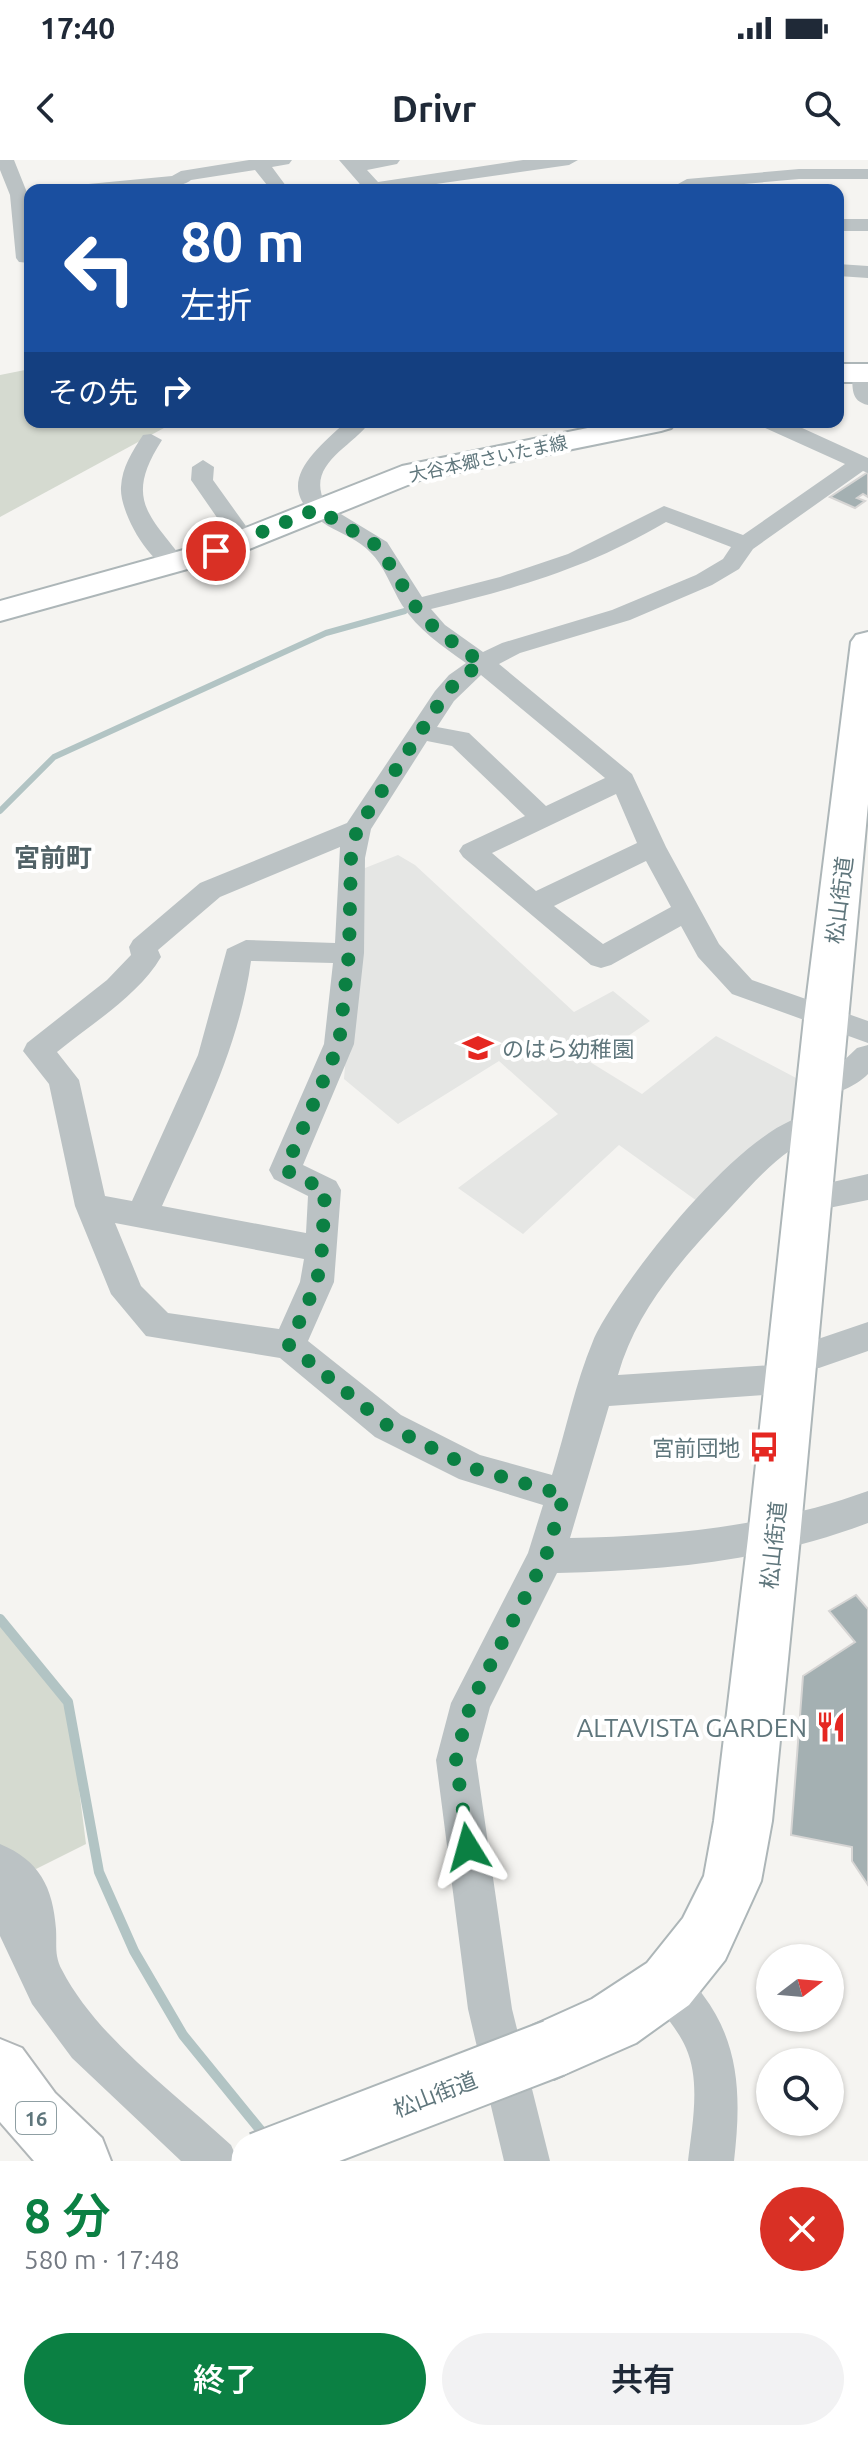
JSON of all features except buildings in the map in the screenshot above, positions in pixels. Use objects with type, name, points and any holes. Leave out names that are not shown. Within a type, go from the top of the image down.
[{"type":"main road","name":"大谷本郷さいたま線","points":[[0,611],[175,565],[244,540],[377,484],[445,464],[630,428]]},
{"type":"main road","name":"松山街道","points":[[260,2161],[554,2048],[614,2021],[668,1984],[704,1939],[732,1881],[743,1821],[793,1365],[816,1105],[846,1026],[868,642]]},
{"type":"main road","name":"16","points":[[0,2070],[33,2115],[79,2161]]},
{"type":"street","points":[[135,184],[283,160]]},
{"type":"street","points":[[351,163],[391,160]]},
{"type":"street","points":[[408,184],[569,160]]},
{"type":"street","points":[[4,161],[24,195]]},
{"type":"street","points":[[351,163],[370,184]]},
{"type":"street","points":[[260,164],[275,184]]},
{"type":"street","points":[[685,182],[743,184],[824,173],[868,174]]},
{"type":"street","points":[[844,225],[868,225]]},
{"type":"street","points":[[0,261],[24,258]]},
{"type":"street","points":[[844,270],[868,272]]},
{"type":"street","points":[[352,428],[322,455],[309,474],[310,496],[317,509],[379,547],[415,606],[436,630],[482,663],[623,780],[652,847],[708,950],[742,987],[846,1026]]},
{"type":"street","points":[[784,428],[865,464]]},
{"type":"street","points":[[151,440],[138,456],[132,488],[135,513],[148,538],[175,565]]},
{"type":"street","points":[[289,1345],[317,1282],[325,1190],[285,1170],[339,1044],[349,953],[351,858],[357,829],[420,732],[458,680],[482,663],[511,648],[621,615],[704,580],[731,564],[745,544],[865,464]]},
{"type":"street","points":[[203,467],[202,480],[244,540]]},
{"type":"street","points":[[415,606],[506,584],[555,568],[602,549],[664,513],[745,544]]},
{"type":"street","points":[[420,732],[460,739],[543,818]]},
{"type":"street","points":[[623,780],[473,851],[601,958],[686,911]]},
{"type":"street","points":[[357,829],[210,890],[143,947],[146,957],[117,987],[38,1051],[64,1080],[91,1206],[128,1294],[158,1326],[289,1345],[388,1426],[472,1468],[564,1495]]},
{"type":"street","points":[[533,904],[652,847]]},
{"type":"street","points":[[142,1215],[211,1056],[234,988],[237,956],[246,950],[349,953]]},
{"type":"street","points":[[527,2161],[490,2009],[456,1760],[471,1703],[546,1556],[610,1342],[642,1287],[678,1242],[767,1148],[794,1131],[816,1105],[868,1056]]},
{"type":"street","points":[[809,1199],[868,1187]]},
{"type":"street","points":[[91,1206],[322,1249]]},
{"type":"street","points":[[593,1392],[793,1365],[868,1336]]},
{"type":"street","points":[[546,1556],[708,1548],[774,1538],[820,1527],[868,1507]]},
{"type":"street","points":[[0,1865],[7,1867],[28,1893],[36,1918],[35,1962]]},
{"type":"street","points":[[0,1902],[5,1905],[52,1997],[82,2036],[215,2161]]},
{"type":"street","points":[[668,1984],[703,2036],[713,2063],[717,2112],[711,2161]]},
{"type":"shaded area","points":[[24,370],[24,428],[164,428],[0,517],[0,375]]},
{"type":"shaded area","name":"のはら幼稚園","points":[[398,855],[415,865],[574,1012],[613,991],[650,1021],[590,1062],[642,1094],[716,1036],[798,1079],[794,1120],[697,1201],[619,1145],[523,1234],[458,1188],[558,1114],[499,1061],[398,1124],[344,1079],[360,870]]},
{"type":"shaded area","points":[[0,1619],[68,1702],[86,1844],[36,1869],[0,1846]]},
{"type":"waterway","points":[[0,811],[54,757],[326,633],[405,611]]},
{"type":"waterway","points":[[0,1619],[68,1702],[99,1872],[134,1951],[183,2035],[266,2137]]},
{"type":"place","name":"のはら幼稚園","points":[[478,1048]]},
{"type":"place","name":"宮前団地","points":[[764,1447]]},
{"type":"place","name":"ALTAVISTA GARDEN","points":[[831,1727]]},
{"type":"district","name":"宮前町","points":[[53,857]]},
{"type":"route","points":[[216,551],[317,509],[379,547],[415,606],[436,630],[482,663],[458,680],[444,696],[357,829],[351,858],[349,953],[339,1044],[285,1170],[325,1190],[317,1282],[289,1345],[388,1426],[472,1468],[564,1495],[546,1556],[471,1703],[463,1731],[456,1760],[468,1847]]}]
